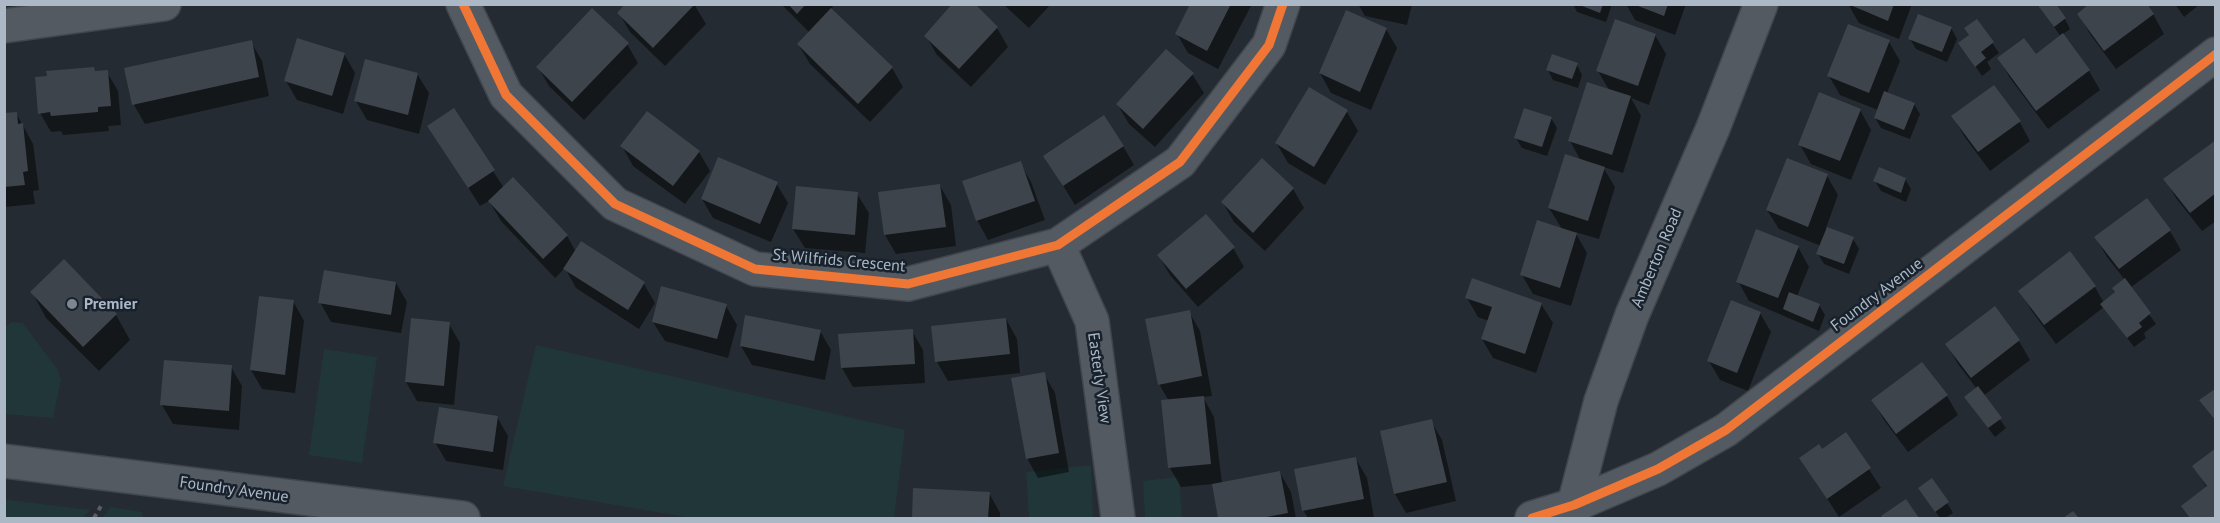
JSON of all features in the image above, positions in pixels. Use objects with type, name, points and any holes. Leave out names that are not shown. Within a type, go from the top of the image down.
[{"type":"street","points":[[4,26],[164,4]]},
{"type":"street","name":"St Wilfrids Crescent","points":[[463,4],[506,95],[615,204],[755,269],[908,284],[1058,245],[1180,162],[1269,45],[1283,4]]},
{"type":"street","name":"Amberton Road","points":[[1573,512],[1601,401],[1632,315],[1713,128],[1761,4]]},
{"type":"street","name":"Foundry Avenue","points":[[1532,519],[1573,512],[1658,469],[1726,430],[2216,54]]},
{"type":"street","name":"Easterly View","points":[[1058,245],[1092,321],[1118,519]]},
{"type":"street","name":"Foundry Avenue","points":[[4,461],[463,519]]},
{"type":"green space","points":[[12,322],[23,323],[57,369],[61,379],[53,418],[5,414],[5,327]]},
{"type":"green space","points":[[536,345],[905,430],[894,518],[692,518],[503,486]]},
{"type":"green space","points":[[324,349],[377,357],[362,463],[309,455]]},
{"type":"green space","points":[[1091,465],[1093,518],[1029,518],[1026,472]]},
{"type":"green space","points":[[1179,477],[1182,518],[1145,518],[1143,481]]},
{"type":"green space","points":[[5,501],[90,510],[83,518],[5,518]]},
{"type":"green space","points":[[110,507],[142,512],[142,518],[103,518]]},
{"type":"building","points":[[625,4],[695,4],[653,48],[617,13]]},
{"type":"building","points":[[788,4],[806,4],[797,14]]},
{"type":"building","points":[[952,4],[975,4],[998,27],[959,69],[924,36]]},
{"type":"building","points":[[1190,4],[1231,4],[1207,51],[1175,34]]},
{"type":"building","points":[[1577,4],[1603,4],[1600,13]]},
{"type":"building","points":[[1633,4],[1668,4],[1664,16]]},
{"type":"building","points":[[1848,4],[1894,4],[1888,21]]},
{"type":"building","points":[[2037,4],[2056,4],[2066,18],[2054,27]]},
{"type":"building","points":[[2089,4],[2147,4],[2154,14],[2104,51],[2077,14]]},
{"type":"building","points":[[592,8],[629,43],[572,102],[536,67]]},
{"type":"building","points":[[831,8],[893,67],[858,104],[797,44]]},
{"type":"building","points":[[1346,10],[1387,28],[1360,92],[1319,73]]},
{"type":"building","points":[[1918,14],[1952,27],[1942,52],[1908,39]]},
{"type":"building","points":[[1615,19],[1656,34],[1638,86],[1596,71]]},
{"type":"building","points":[[1977,19],[1994,42],[1981,52],[1986,58],[1975,67],[1958,43],[1969,35],[1964,28]]},
{"type":"building","points":[[1848,24],[1890,40],[1869,93],[1827,76]]},
{"type":"building","points":[[2063,33],[2090,70],[2036,111],[1997,58],[2024,38],[2036,54]]},
{"type":"building","points":[[297,38],[345,53],[332,96],[284,81]]},
{"type":"building","points":[[252,40],[259,77],[132,105],[124,68]]},
{"type":"building","points":[[1166,49],[1194,73],[1143,129],[1116,104]]},
{"type":"building","points":[[1552,54],[1578,63],[1572,79],[1546,70]]},
{"type":"building","points":[[365,59],[418,73],[408,115],[354,101]]},
{"type":"building","points":[[94,67],[95,71],[108,70],[111,106],[98,107],[98,112],[51,116],[50,112],[38,114],[35,77],[47,76],[46,71]]},
{"type":"building","points":[[1587,82],[1631,96],[1612,155],[1568,141]]},
{"type":"building","points":[[1994,85],[2021,121],[1978,152],[1951,116]]},
{"type":"building","points":[[1309,87],[1348,110],[1314,167],[1275,143]]},
{"type":"building","points":[[1884,91],[1915,103],[1904,130],[1874,118]]},
{"type":"building","points":[[1819,92],[1861,109],[1840,161],[1798,145]]},
{"type":"building","points":[[454,108],[495,170],[468,188],[427,126]]},
{"type":"building","points":[[1524,108],[1552,117],[1542,147],[1514,138]]},
{"type":"building","points":[[647,111],[700,151],[673,186],[620,146]]},
{"type":"building","points":[[17,112],[18,124],[23,123],[28,171],[23,172],[25,185],[4,187],[4,113]]},
{"type":"building","points":[[1104,115],[1124,146],[1063,186],[1043,156]]},
{"type":"building","points":[[2216,140],[2216,193],[2190,213],[2163,179]]},
{"type":"building","points":[[1565,154],[1605,167],[1588,221],[1548,208]]},
{"type":"building","points":[[718,157],[778,182],[760,224],[701,199]]},
{"type":"building","points":[[1262,158],[1294,188],[1253,233],[1221,202]]},
{"type":"building","points":[[1787,158],[1828,174],[1808,227],[1766,210]]},
{"type":"building","points":[[1021,161],[1035,201],[976,221],[962,181]]},
{"type":"building","points":[[1879,167],[1906,178],[1901,193],[1873,181]]},
{"type":"building","points":[[513,177],[568,235],[543,259],[488,201]]},
{"type":"building","points":[[940,184],[946,227],[884,235],[878,192]]},
{"type":"building","points":[[796,186],[858,192],[855,235],[792,229]]},
{"type":"building","points":[[2147,198],[2171,230],[2119,269],[2094,237]]},
{"type":"building","points":[[1206,214],[1235,247],[1186,289],[1157,255]]},
{"type":"building","points":[[1537,220],[1577,233],[1560,288],[1520,275]]},
{"type":"building","points":[[1827,227],[1854,237],[1844,264],[1816,254]]},
{"type":"building","points":[[1756,229],[1799,246],[1778,298],[1736,282]]},
{"type":"building","points":[[581,241],[645,282],[628,310],[563,269]]},
{"type":"building","points":[[2070,251],[2096,286],[2044,325],[2018,291]]},
{"type":"building","points":[[64,259],[117,314],[83,347],[30,292]]},
{"type":"building","points":[[324,270],[396,282],[391,315],[318,303]]},
{"type":"building","points":[[1472,278],[1542,303],[1525,354],[1481,339],[1492,307],[1465,298]]},
{"type":"building","points":[[2125,278],[2151,313],[2139,323],[2142,327],[2127,338],[2100,304],[2115,292],[2112,288]]},
{"type":"building","points":[[661,286],[727,304],[717,339],[652,322]]},
{"type":"building","points":[[1789,292],[1820,304],[1813,322],[1783,309]]},
{"type":"building","points":[[259,296],[294,300],[285,375],[250,370]]},
{"type":"building","points":[[1731,300],[1761,312],[1737,373],[1707,361]]},
{"type":"building","points":[[1995,306],[2020,340],[1971,378],[1945,344]]},
{"type":"building","points":[[1190,310],[1202,376],[1158,385],[1145,319]]},
{"type":"building","points":[[745,315],[821,330],[814,361],[740,346]]},
{"type":"building","points":[[411,318],[450,322],[444,386],[405,382]]},
{"type":"building","points":[[1006,318],[1010,354],[935,362],[931,326]]},
{"type":"building","points":[[913,329],[915,364],[841,368],[838,334]]},
{"type":"building","points":[[164,360],[232,365],[229,411],[160,405]]},
{"type":"building","points":[[1922,362],[1948,395],[1896,434],[1871,400]]},
{"type":"building","points":[[1045,372],[1059,453],[1026,459],[1011,378]]},
{"type":"building","points":[[1978,386],[2002,418],[1988,428],[1964,397]]},
{"type":"building","points":[[2216,390],[2216,421],[2199,400]]},
{"type":"building","points":[[1204,396],[1211,464],[1168,468],[1161,400]]},
{"type":"building","points":[[439,407],[498,416],[493,452],[433,443]]},
{"type":"building","points":[[1432,419],[1447,482],[1394,494],[1380,431]]},
{"type":"building","points":[[1846,432],[1871,468],[1827,499],[1799,458],[1819,444],[1822,449]]},
{"type":"building","points":[[2216,448],[2216,518],[2190,518],[2181,506],[2207,486],[2192,466]]},
{"type":"building","points":[[1356,457],[1364,499],[1302,511],[1294,469]]},
{"type":"building","points":[[1280,471],[1288,513],[1261,518],[1218,518],[1212,484]]},
{"type":"building","points":[[1932,478],[1949,502],[1935,512],[1918,488]]},
{"type":"building","points":[[913,488],[990,492],[988,518],[912,518]]},
{"type":"building","points":[[1906,499],[1919,518],[1883,518],[1881,516]]},
{"type":"building","points":[[2073,511],[2079,518],[2063,518]]},
{"type":"cycle path","points":[[463,4],[506,95],[615,204],[755,269],[908,284],[1058,245],[1180,162],[1269,45],[1283,4]]},
{"type":"cycle path","points":[[1532,518],[1574,505],[1658,469],[1726,430],[2216,54]]},
{"type":"place","name":"Premier","points":[[72,304]]}]
